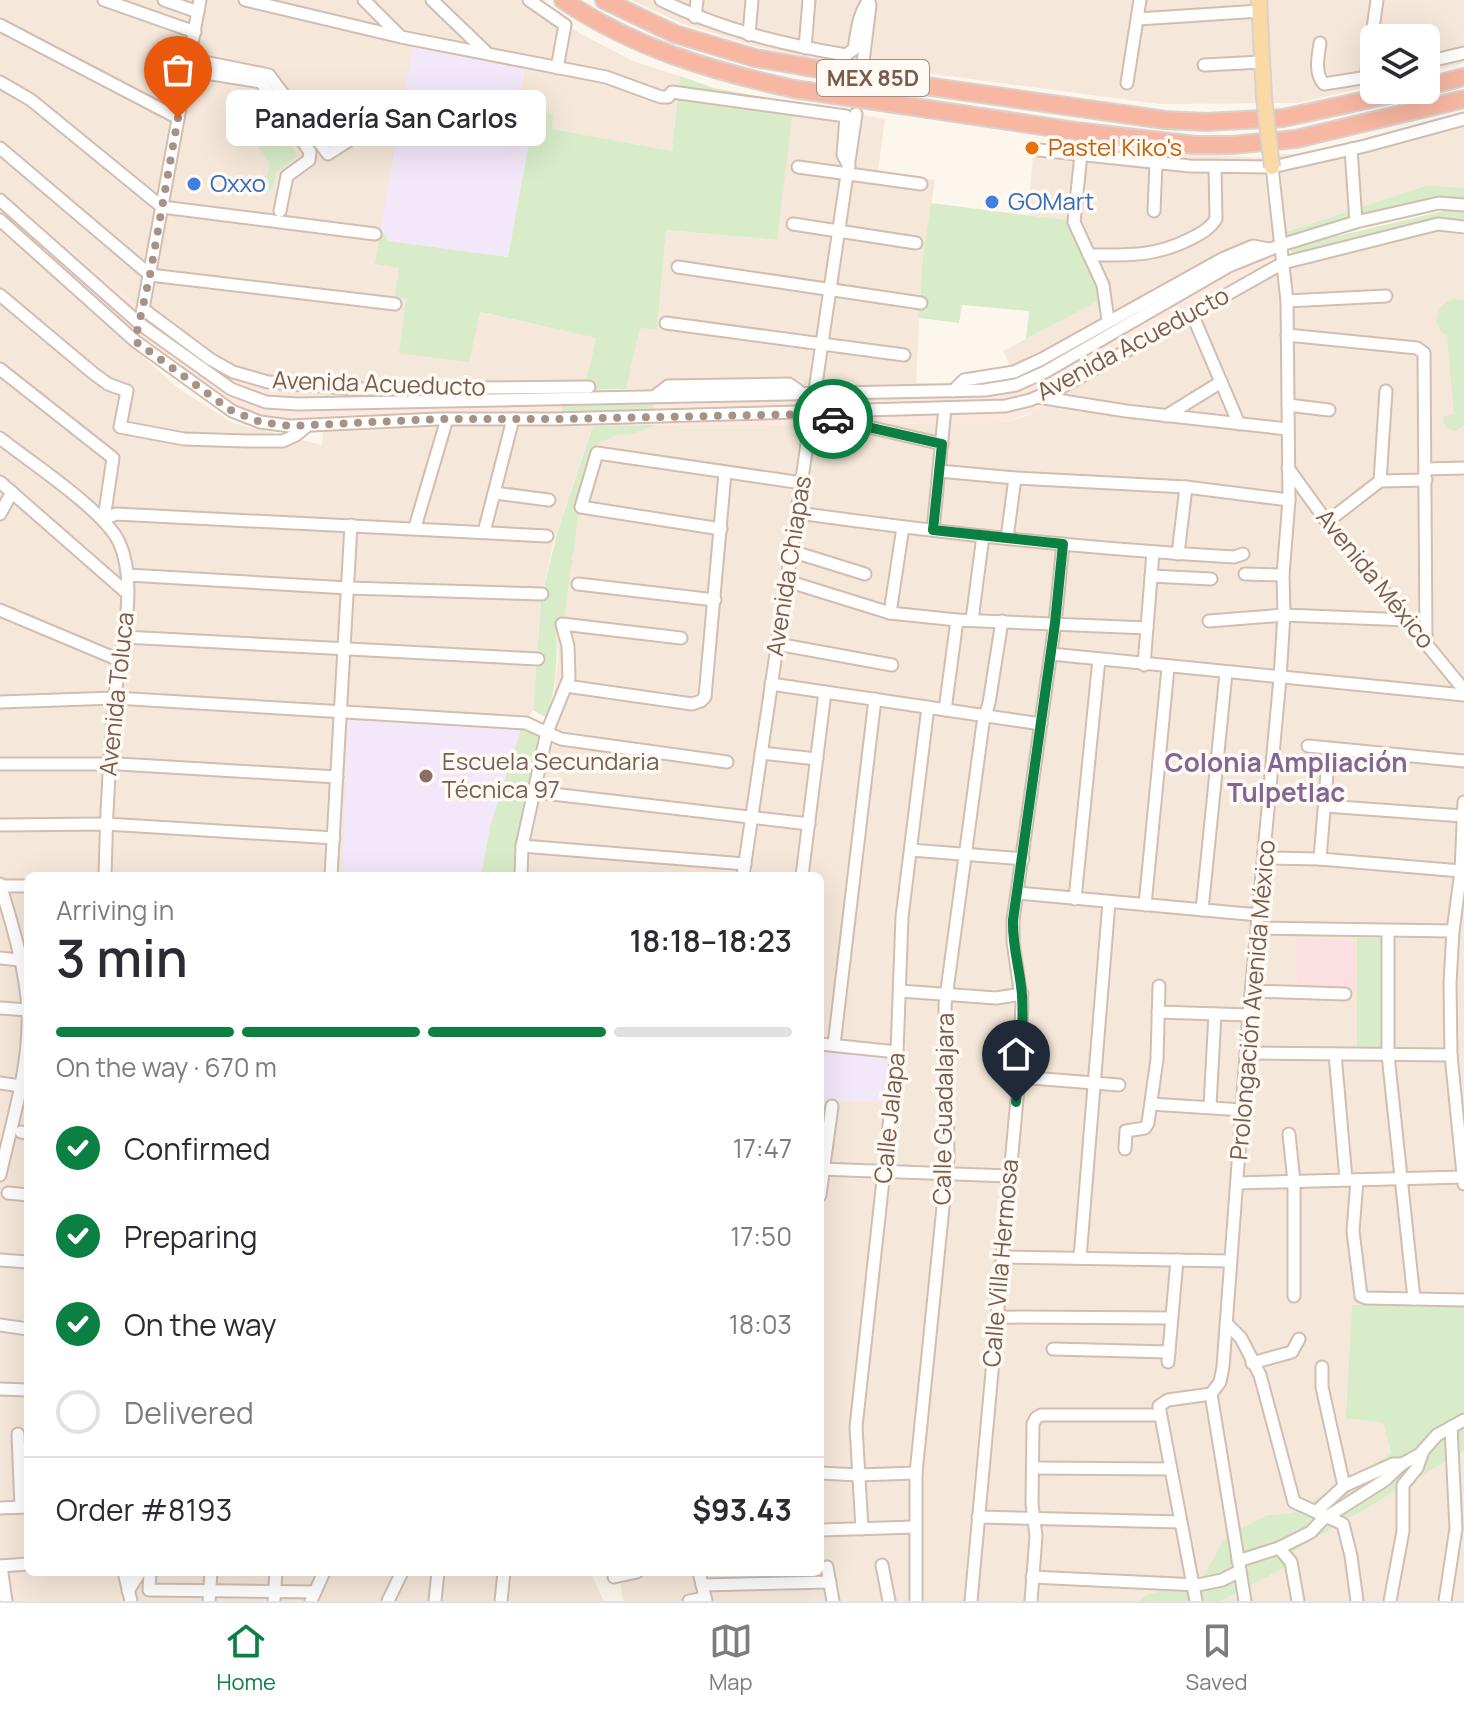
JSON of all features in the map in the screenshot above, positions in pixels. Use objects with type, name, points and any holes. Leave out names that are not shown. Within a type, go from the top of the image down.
[{"type":"highway","name":"MEX 85D","points":[[563,0],[624,36],[696,65],[738,77],[794,89],[1164,143],[1232,145],[1296,139],[1464,99]]},
{"type":"highway","name":"MEX 85D","points":[[604,0],[675,34],[755,58],[876,79],[1165,120],[1270,120],[1360,103]]},
{"type":"highway","points":[[1440,83],[1464,77]]},
{"type":"main road","points":[[1260,6],[1264,97],[1272,167]]},
{"type":"street","points":[[104,0],[195,32]]},
{"type":"street","points":[[135,341],[199,6],[164,0]]},
{"type":"street","points":[[245,0],[401,37],[606,77],[661,97],[668,97],[672,92],[846,116],[843,155],[849,169]]},
{"type":"street","points":[[364,0],[401,37]]},
{"type":"street","points":[[432,0],[488,54]]},
{"type":"street","points":[[529,0],[565,25],[557,68]]},
{"type":"street","points":[[661,0],[695,17],[749,35],[805,48],[851,53],[863,7],[870,0]]},
{"type":"street","points":[[695,17],[697,0]]},
{"type":"street","points":[[749,35],[752,0]]},
{"type":"street","points":[[805,48],[809,0]]},
{"type":"street","points":[[863,62],[870,0]]},
{"type":"street","points":[[1127,83],[1140,0]]},
{"type":"street","points":[[1375,24],[1377,0]]},
{"type":"street","points":[[1138,19],[1260,6]]},
{"type":"street","points":[[0,25],[178,118]]},
{"type":"street","points":[[1320,43],[1317,65],[1319,79],[1324,84],[1360,79]]},
{"type":"street","points":[[1440,59],[1464,53]]},
{"type":"street","points":[[1204,65],[1262,62]]},
{"type":"street","points":[[188,64],[269,75],[315,148],[326,153],[331,153],[373,125]]},
{"type":"street","points":[[0,82],[31,100],[162,207],[375,234]]},
{"type":"street","name":"Avenida Chiapas","points":[[744,870],[812,414],[809,394],[831,291],[856,114]]},
{"type":"street","points":[[1039,150],[1215,167],[1272,167],[1464,119]]},
{"type":"street","points":[[0,148],[150,275],[395,304]]},
{"type":"street","points":[[280,211],[285,180],[308,162],[315,148]]},
{"type":"street","points":[[1351,149],[1356,222]]},
{"type":"street","points":[[1081,154],[1074,222],[1106,294],[1108,320]]},
{"type":"street","points":[[1154,211],[1156,162]]},
{"type":"street","points":[[798,167],[849,169],[921,184]]},
{"type":"street","points":[[1089,255],[1142,256],[1168,250],[1202,233],[1216,219],[1215,167]]},
{"type":"street","name":"Prolongación Avenida México","points":[[1211,1394],[1220,1382],[1223,1367],[1243,1110],[1245,1015],[1252,991],[1259,922],[1284,615],[1283,575],[1289,500],[1287,301],[1283,263],[1275,247],[1272,167]]},
{"type":"street","name":"Avenida Acueducto","points":[[0,200],[140,324],[231,389],[266,402],[554,400],[953,391],[1016,385],[1045,372],[1229,266],[1275,247],[1356,222],[1439,203],[1464,205]]},
{"type":"street","name":"Avenida Acueducto","points":[[0,220],[135,341],[204,393],[232,411],[260,422],[307,425],[447,419],[812,414],[1005,406],[1064,386],[1283,263],[1438,224],[1464,227]]},
{"type":"street","points":[[793,224],[916,243]]},
{"type":"street","points":[[953,391],[964,380],[1014,372],[1042,359],[1222,259],[1253,246],[1275,247]]},
{"type":"street","points":[[678,267],[921,303]]},
{"type":"street","points":[[0,295],[93,373],[108,384],[127,391],[120,427],[184,439],[283,441],[307,425]]},
{"type":"street","points":[[1287,301],[1386,296]]},
{"type":"street","name":"Avenida Acueducto","points":[[143,309],[233,372],[268,382],[359,389],[589,387]]},
{"type":"street","points":[[1192,314],[1239,424]]},
{"type":"street","points":[[666,323],[904,355]]},
{"type":"street","points":[[1287,335],[1417,348],[1424,353],[1426,642]]},
{"type":"street","points":[[0,369],[113,458],[104,519]]},
{"type":"street","points":[[1165,416],[1221,382]]},
{"type":"street","points":[[1380,481],[1386,391]]},
{"type":"street","points":[[1038,397],[1165,416],[1287,429]]},
{"type":"street","points":[[1288,405],[1329,410]]},
{"type":"street","points":[[933,530],[945,408]]},
{"type":"street","points":[[812,414],[942,444]]},
{"type":"street","points":[[247,441],[248,418]]},
{"type":"street","points":[[415,527],[447,419]]},
{"type":"street","points":[[484,532],[513,419]]},
{"type":"street","points":[[0,438],[104,519]]},
{"type":"street","points":[[721,529],[581,507],[597,453],[802,483]]},
{"type":"street","name":"Avenida México","points":[[1287,467],[1327,522],[1464,692]]},
{"type":"street","points":[[1327,522],[1380,481],[1464,468]]},
{"type":"street","points":[[939,471],[1186,487],[1289,500]]},
{"type":"street","points":[[566,686],[692,704],[701,701],[707,690],[725,473]]},
{"type":"street","points":[[1007,538],[1015,478]]},
{"type":"street","points":[[0,482],[127,593]]},
{"type":"street","points":[[1178,554],[1186,487]]},
{"type":"street","points":[[0,514],[12,492]]},
{"type":"street","points":[[495,493],[549,500]]},
{"type":"street","points":[[798,513],[1063,544],[1178,554],[1238,555]]},
{"type":"street","points":[[104,519],[116,514],[547,536]]},
{"type":"street","name":"Avenida Toluca","points":[[104,519],[118,541],[128,575],[124,637],[115,698],[114,764],[106,824],[105,872]]},
{"type":"street","points":[[331,872],[351,525]]},
{"type":"street","points":[[890,613],[903,527]]},
{"type":"street","points":[[972,620],[983,536]]},
{"type":"street","name":"Calle Villa Hermosa","points":[[971,1601],[1019,1077],[1022,994],[1012,936],[1063,544]]},
{"type":"street","points":[[791,551],[865,574]]},
{"type":"street","points":[[1144,665],[1153,552]]},
{"type":"street","points":[[1245,574],[1283,575]]},
{"type":"street","points":[[128,575],[348,588],[542,594]]},
{"type":"street","points":[[1151,576],[1211,579]]},
{"type":"street","points":[[787,581],[890,613],[957,620],[1147,628]]},
{"type":"street","points":[[578,584],[715,600]]},
{"type":"street","points":[[0,610],[119,660]]},
{"type":"street","points":[[1209,621],[1284,615],[1408,620]]},
{"type":"street","points":[[945,710],[957,620]]},
{"type":"street","name":"Calle Guadalajara","points":[[916,1601],[916,1473],[947,1174],[946,994],[1002,621]]},
{"type":"street","points":[[521,872],[522,846],[547,732],[569,678],[568,646],[562,624],[681,638]]},
{"type":"street","points":[[124,637],[538,659]]},
{"type":"street","points":[[777,644],[892,665]]},
{"type":"street","points":[[1051,654],[1168,668],[1464,692]]},
{"type":"street","points":[[1075,899],[1099,659]]},
{"type":"street","points":[[1145,905],[1168,668]]},
{"type":"street","points":[[1202,910],[1226,673]]},
{"type":"street","points":[[771,684],[1041,724]]},
{"type":"street","points":[[803,872],[825,692]]},
{"type":"street","points":[[0,702],[115,698],[526,723],[561,739],[727,762]]},
{"type":"street","points":[[834,1045],[875,699]]},
{"type":"street","name":"Calle Jalapa","points":[[862,1529],[856,1427],[897,1052],[902,917],[928,707]]},
{"type":"street","points":[[1308,746],[1464,761]]},
{"type":"street","points":[[1320,859],[1329,749]]},
{"type":"street","points":[[761,753],[817,759]]},
{"type":"street","points":[[0,764],[114,764],[337,777]]},
{"type":"street","points":[[535,792],[809,824]]},
{"type":"street","points":[[1464,804],[1462,867],[1450,983],[1451,1055],[1461,1123],[1464,1184]]},
{"type":"street","points":[[1325,806],[1463,816]]},
{"type":"street","points":[[0,825],[106,824],[334,838]]},
{"type":"street","points":[[522,846],[744,870]]},
{"type":"street","points":[[911,850],[1023,859]]},
{"type":"street","points":[[1265,858],[1462,867]]},
{"type":"street","points":[[24,886],[0,885],[2,901],[21,952],[24,977]]},
{"type":"street","points":[[1018,893],[1202,910],[1259,922],[1388,932],[1457,928]]},
{"type":"street","points":[[1080,1258],[1109,902]]},
{"type":"street","points":[[1388,932],[1388,1055],[1414,1299]]},
{"type":"street","points":[[0,958],[21,952]]},
{"type":"street","points":[[1450,983],[1464,984]]},
{"type":"street","points":[[1125,1149],[1126,1131],[1147,1126],[1159,986]]},
{"type":"street","points":[[900,991],[996,998],[1022,994]]},
{"type":"street","points":[[1252,991],[1345,994]]},
{"type":"street","points":[[0,1008],[24,1010]]},
{"type":"street","points":[[1158,1012],[1245,1015]]},
{"type":"street","points":[[1210,1106],[1215,1014]]},
{"type":"street","points":[[1451,1034],[1464,1034]]},
{"type":"street","points":[[824,1044],[897,1052]]},
{"type":"street","points":[[1246,1053],[1451,1055]]},
{"type":"street","points":[[1335,1054],[1352,1179],[1353,1231],[1361,1296],[1464,1300]]},
{"type":"street","points":[[0,1175],[4,1143],[15,1128],[24,1077]]},
{"type":"street","points":[[1019,1077],[1119,1085]]},
{"type":"street","points":[[0,1083],[21,1086]]},
{"type":"street","points":[[1151,1104],[1243,1110]]},
{"type":"street","points":[[824,1152],[832,1106]]},
{"type":"street","points":[[1289,1134],[1294,1182],[1294,1296]]},
{"type":"street","points":[[824,1169],[1009,1176]]},
{"type":"street","points":[[1237,1183],[1463,1177]]},
{"type":"street","points":[[8,1193],[24,1195]]},
{"type":"street","points":[[1002,1257],[1230,1261]]},
{"type":"street","points":[[0,1260],[24,1262]]},
{"type":"street","points":[[1053,1349],[1168,1357],[1177,1260]]},
{"type":"street","points":[[996,1317],[1171,1318]]},
{"type":"street","points":[[1226,1323],[1241,1338],[1260,1375],[1293,1501],[1344,1526],[1357,1601]]},
{"type":"street","points":[[0,1325],[24,1328]]},
{"type":"street","points":[[1252,1363],[1293,1352],[1299,1339]]},
{"type":"street","points":[[1322,1367],[1322,1387],[1344,1486]]},
{"type":"street","points":[[0,1389],[24,1390]]},
{"type":"street","points":[[1196,1601],[1160,1410],[1168,1400],[1211,1394],[1245,1601]]},
{"type":"street","points":[[1031,1601],[1033,1424],[1038,1416],[1160,1410]]},
{"type":"street","points":[[1390,1601],[1403,1531],[1403,1485],[1417,1468],[1432,1438],[1464,1420]]},
{"type":"street","points":[[1445,1601],[1460,1534],[1451,1427]]},
{"type":"street","points":[[18,1434],[24,1497]]},
{"type":"street","points":[[1032,1577],[1211,1583],[1239,1566],[1311,1532],[1328,1516],[1385,1480],[1402,1464],[1423,1451]]},
{"type":"street","points":[[1316,1512],[1344,1486],[1393,1464],[1402,1464]]},
{"type":"street","points":[[1033,1468],[1170,1469]]},
{"type":"street","points":[[824,1473],[916,1473]]},
{"type":"street","points":[[0,1508],[24,1507]]},
{"type":"street","points":[[978,1517],[1180,1522]]},
{"type":"street","points":[[824,1530],[915,1527]]},
{"type":"street","points":[[1279,1548],[1291,1562],[1298,1601]]},
{"type":"street","points":[[6,1601],[0,1566],[24,1564]]},
{"type":"street","points":[[882,1565],[889,1601]]},
{"type":"street","points":[[827,1567],[833,1601]]},
{"type":"street","points":[[125,1576],[130,1596]]},
{"type":"street","points":[[130,1596],[138,1576]]},
{"type":"street","points":[[150,1576],[149,1590],[274,1596],[313,1596],[322,1576]]},
{"type":"street","points":[[274,1596],[276,1576]]},
{"type":"street","points":[[388,1601],[400,1576]]},
{"type":"street","points":[[435,1601],[438,1576]]},
{"type":"street","points":[[501,1601],[504,1576]]},
{"type":"street","points":[[614,1577],[619,1576]]},
{"type":"street","points":[[689,1601],[706,1600],[701,1578],[830,1582]]},
{"type":"shaded area","points":[[0,0],[536,0],[579,33],[635,62],[680,76],[672,151],[551,129],[553,114],[518,107],[525,66],[490,60],[404,92],[376,264],[399,267],[407,298],[468,362],[479,312],[596,338],[584,390],[605,390],[553,544],[541,601],[533,710],[522,727],[490,827],[482,872],[24,872],[24,1576],[592,1576],[604,1601],[0,1601],[0,228],[178,388],[233,423],[322,445],[325,396],[294,397],[260,390],[234,380],[124,296],[0,191]]},
{"type":"shaded area","points":[[631,0],[1464,0],[1464,63],[1440,69],[1440,24],[1360,24],[1360,88],[1299,103],[1159,104],[806,57],[755,46],[681,23]]},
{"type":"shaded area","points":[[413,45],[525,66],[518,106],[535,110],[508,257],[388,241],[381,229]]},
{"type":"shaded area","points":[[794,103],[885,119],[878,171],[935,180],[922,265],[916,384],[626,389],[640,328],[657,329],[666,230],[776,240]]},
{"type":"shaded area","points":[[1464,112],[1464,188],[1428,185],[1285,232],[1279,154],[1303,154]]},
{"type":"shaded area","name":"Colonia Ampliación Tulpetlac","points":[[1034,143],[1262,158],[1278,272],[1433,231],[1464,235],[1464,1305],[1383,1423],[1391,1453],[1293,1513],[1267,1515],[1228,1535],[1203,1576],[1147,1595],[1139,1601],[623,1601],[620,1576],[824,1576],[824,872],[516,872],[517,844],[540,736],[554,694],[558,658],[556,627],[564,619],[581,498],[597,445],[616,435],[633,434],[656,425],[1003,423],[1032,414],[1003,351],[1104,298],[1067,220],[1028,215]]},
{"type":"shaded area","points":[[0,191],[124,296],[234,380],[260,390],[294,397],[981,382],[1016,375],[1044,364],[1224,260],[1273,242],[1277,272],[1190,316],[1069,390],[1072,398],[1003,423],[656,425],[298,432],[257,427],[227,411],[147,355],[0,228]]},
{"type":"shaded area","name":"Escuela Secundaria Técnica 97","points":[[348,720],[522,726],[490,827],[482,872],[342,872]]},
{"type":"shaded area","points":[[1296,939],[1356,941],[1357,991],[1297,988]]},
{"type":"shaded area","points":[[824,1049],[889,1054],[885,1101],[824,1101]]},
{"type":"shaded area","points":[[1464,1451],[1464,1601],[1221,1601],[1282,1569],[1297,1549]]},
{"type":"green space","points":[[680,76],[714,88],[794,103],[777,240],[666,230],[657,330],[640,328],[626,389],[584,390],[596,338],[480,312],[469,362],[399,353],[406,299],[395,297],[399,268],[375,264],[381,229],[388,241],[508,257],[535,110],[553,114],[552,129],[672,151]]},
{"type":"green space","points":[[280,130],[298,156],[276,172],[273,188],[263,195],[255,183],[268,174],[270,163],[258,146]]},
{"type":"green space","points":[[1428,185],[1464,188],[1464,200],[1287,239],[1285,232]]},
{"type":"green space","points":[[931,203],[1067,220],[1104,298],[1026,339],[1029,311],[962,305],[959,323],[919,318],[922,265]]},
{"type":"green space","points":[[1448,210],[1464,211],[1464,221],[1452,220],[1292,257],[1291,247]]},
{"type":"green space","points":[[1454,299],[1464,300],[1464,425],[1455,431],[1446,428],[1443,419],[1454,414],[1447,336],[1437,321],[1439,310]]},
{"type":"green space","points":[[653,404],[654,411],[562,413],[562,406]]},
{"type":"green space","points":[[656,425],[633,434],[616,435],[597,445],[581,498],[564,620],[556,627],[556,673],[547,718],[533,710],[541,601],[557,533],[593,426]]},
{"type":"green space","points":[[522,726],[540,736],[517,844],[516,872],[482,872],[490,827]]},
{"type":"green space","points":[[1357,938],[1383,938],[1382,1048],[1357,1047]]},
{"type":"green space","points":[[1352,1305],[1464,1305],[1464,1451],[1297,1549],[1282,1569],[1221,1601],[1139,1601],[1147,1595],[1203,1576],[1227,1535],[1267,1515],[1293,1513],[1391,1453],[1383,1423],[1346,1418]]},
{"type":"way so far","points":[[178,118],[135,341],[232,411],[260,422],[290,426],[438,419],[812,414],[833,419]]},
{"type":"place","name":"Panadería San Carlos","points":[[178,118]]},
{"type":"place","name":"Pastel Kiko's","points":[[1032,148]]},
{"type":"place","name":"Oxxo","points":[[194,184]]},
{"type":"place","name":"GOMart","points":[[992,202]]},
{"type":"place","name":"Escuela Secundaria Técnica 97","points":[[426,776]]},
{"type":"district","name":"Colonia Ampliación Tulpetlac","points":[[1286,778]]},
{"type":"route","points":[[833,419],[942,444],[933,530],[1063,544],[1055,623],[1013,920],[1013,942],[1023,1011],[1016,1102]]}]
